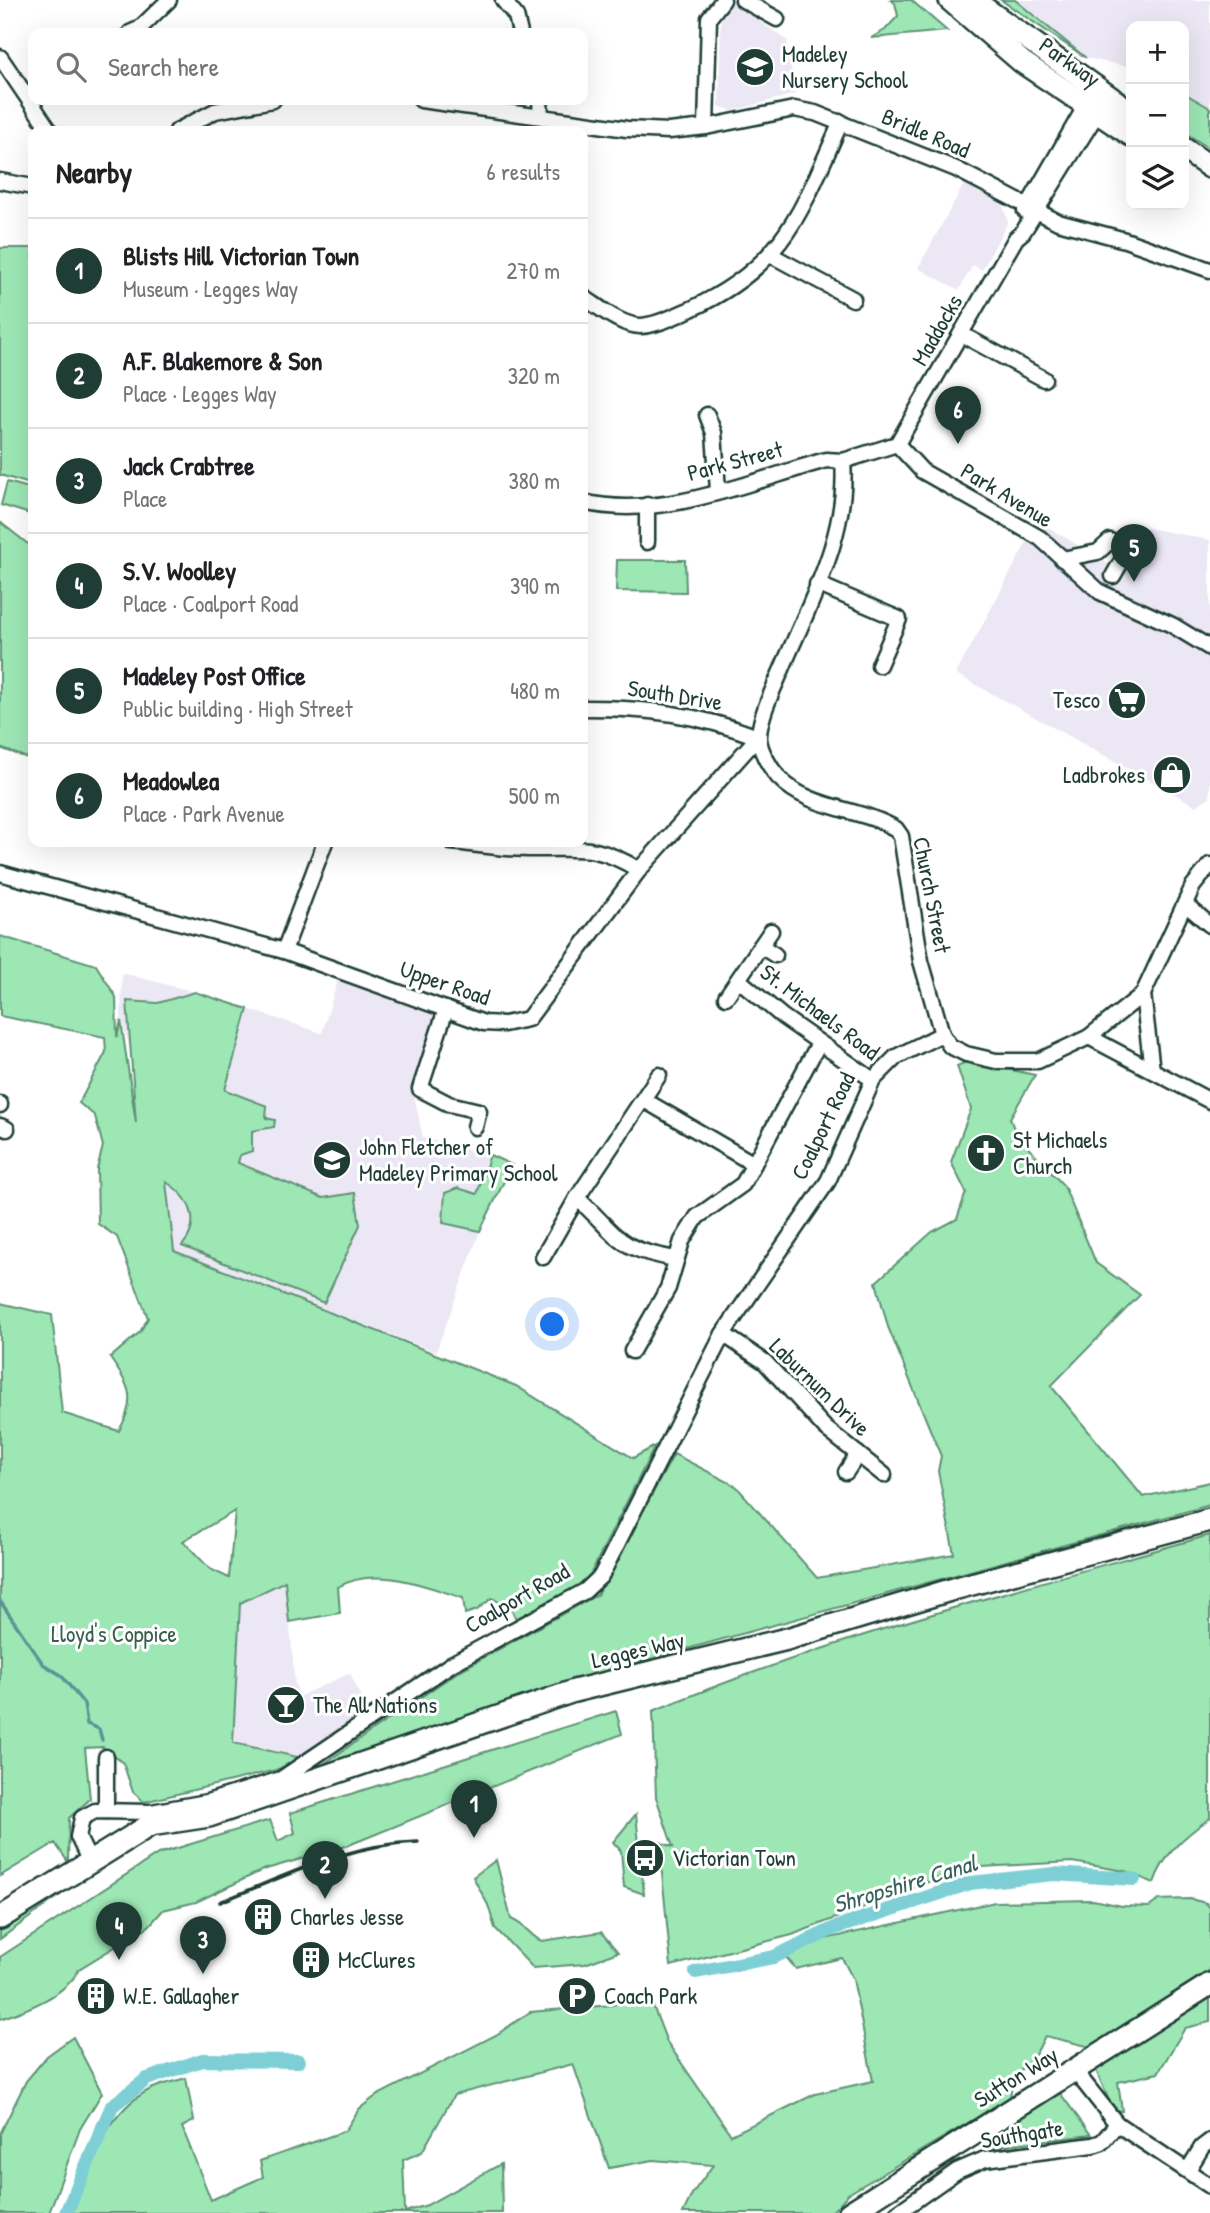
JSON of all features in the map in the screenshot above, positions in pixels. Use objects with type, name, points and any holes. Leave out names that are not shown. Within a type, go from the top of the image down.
[{"type":"street","points":[[140,28],[169,0]]},
{"type":"street","points":[[706,127],[709,18],[723,0]]},
{"type":"street","points":[[743,0],[778,19]]},
{"type":"street","name":"Parkway","points":[[950,0],[1022,62],[1097,101],[1126,110]]},
{"type":"street","name":"Parkway","points":[[973,0],[1097,101],[1126,130]]},
{"type":"street","points":[[509,2],[519,28]]},
{"type":"street","points":[[0,57],[28,91]]},
{"type":"street","name":"Maddocks","points":[[897,444],[1016,238],[1016,229],[1032,209],[1097,101]]},
{"type":"street","points":[[36,105],[47,126]]},
{"type":"street","points":[[186,126],[215,111],[246,105]]},
{"type":"street","name":"Bridle Road","points":[[458,105],[627,129],[670,131],[706,127],[794,109],[841,122],[956,169],[1058,222],[1125,240],[1210,270]]},
{"type":"street","points":[[540,105],[541,116]]},
{"type":"street","points":[[588,300],[617,318],[641,326],[675,316],[742,281],[771,255],[800,214],[841,122]]},
{"type":"street","points":[[1189,152],[1210,167]]},
{"type":"street","points":[[1189,169],[1210,181]]},
{"type":"street","points":[[0,181],[28,186]]},
{"type":"street","points":[[771,255],[853,299]]},
{"type":"street","points":[[961,334],[1044,379]]},
{"type":"street","points":[[707,415],[714,433],[718,491]]},
{"type":"street","name":"Park Street","points":[[588,502],[647,505],[718,491],[826,460],[844,461],[897,444]]},
{"type":"street","name":"Park Avenue","points":[[897,444],[922,471],[1040,538],[1100,592],[1172,625],[1210,648]]},
{"type":"street","points":[[758,737],[769,701],[817,584],[844,505],[844,461]]},
{"type":"street","points":[[647,505],[647,542]]},
{"type":"street","points":[[1062,559],[1098,552],[1110,541],[1128,550],[1113,576]]},
{"type":"street","points":[[817,584],[899,620],[879,664]]},
{"type":"street","name":"South Drive","points":[[588,708],[637,708],[710,719],[758,737]]},
{"type":"street","name":"Upper Road","points":[[0,873],[284,951],[484,1023],[504,1024],[528,1019],[639,870],[758,737]]},
{"type":"street","name":"Church Street","points":[[758,737],[765,758],[779,778],[799,792],[824,805],[896,828],[901,836],[921,961],[942,1034]]},
{"type":"street","points":[[284,951],[323,847]]},
{"type":"street","points":[[505,847],[579,847],[612,854],[639,870]]},
{"type":"street","points":[[942,1034],[950,1046],[966,1054],[1018,1062],[1038,1060],[1089,1037],[1143,994],[1193,886],[1210,865]]},
{"type":"street","points":[[1185,904],[1210,925]]},
{"type":"street","name":"St. Michaels Road","points":[[726,997],[771,931]]},
{"type":"street","name":"St. Michaels Road","points":[[761,946],[775,955]]},
{"type":"street","name":"St. Michaels Road","points":[[739,980],[819,1043],[873,1080]]},
{"type":"street","points":[[1143,994],[1152,1070]]},
{"type":"street","points":[[446,1009],[420,1089],[449,1104],[479,1111],[475,1127]]},
{"type":"street","name":"Coalport Road","points":[[106,1811],[151,1812],[207,1802],[281,1779],[453,1663],[585,1591],[601,1576],[723,1334],[828,1181],[873,1080],[896,1057],[942,1034]]},
{"type":"street","points":[[1089,1037],[1210,1101]]},
{"type":"street","points":[[632,1351],[667,1288],[682,1241],[697,1217],[743,1184],[819,1043]]},
{"type":"street","points":[[543,1257],[577,1198],[659,1075]]},
{"type":"street","points":[[644,1100],[754,1164]]},
{"type":"street","points":[[577,1198],[614,1238],[641,1253],[676,1259]]},
{"type":"street","name":"Laburnum Drive","points":[[723,1334],[765,1363],[825,1428],[884,1475]]},
{"type":"street","points":[[846,1472],[858,1454]]},
{"type":"street","name":"Legges Way","points":[[89,1860],[150,1825],[209,1816],[574,1691],[787,1639],[957,1588],[1210,1520]]},
{"type":"street","points":[[0,1918],[21,1897],[89,1860],[78,1836],[82,1818],[106,1811],[106,1758]]},
{"type":"street","name":"Sutton Way","points":[[849,2213],[1210,1984]]},
{"type":"street","points":[[1075,2071],[1117,2124],[1210,2186]]},
{"type":"street","name":"Southgate","points":[[897,2213],[957,2172],[985,2159],[1093,2146],[1102,2141],[1117,2124]]},
{"type":"street","points":[[1188,2170],[1202,2147],[1210,2141]]},
{"type":"shaded area","points":[[1014,0],[1210,0],[1210,107],[1189,95],[1189,21],[1126,21],[1126,66],[1086,58]]},
{"type":"shaded area","name":"Madeley Nursery School","points":[[732,2],[787,40],[795,94],[732,111],[719,106],[721,14]]},
{"type":"shaded area","points":[[964,184],[1003,205],[1008,222],[982,270],[973,265],[959,290],[918,268]]},
{"type":"shaded area","points":[[1038,521],[1110,565],[1143,527],[1210,540],[1210,797],[1196,806],[956,674]]},
{"type":"shaded area","name":"John Fletcher of Madeley Primary School","points":[[122,973],[195,992],[322,1033],[339,976],[438,1014],[414,1095],[423,1138],[490,1155],[512,1165],[480,1231],[436,1352],[174,1251],[162,1153],[139,1146],[129,1044],[121,1021]]},
{"type":"shaded area","points":[[286,1581],[295,1684],[300,1696],[350,1673],[369,1714],[302,1758],[233,1743],[240,1603]]},
{"type":"green space","points":[[891,0],[911,0],[947,31],[871,38],[885,30],[898,16],[895,3]]},
{"type":"green space","points":[[1001,0],[1015,0],[1086,58]]},
{"type":"green space","points":[[1189,96],[1210,108],[1210,149],[1189,135]]},
{"type":"green space","points":[[0,248],[28,248],[28,483],[0,475]]},
{"type":"green space","points":[[7,482],[28,488],[28,513],[1,505]]},
{"type":"green space","points":[[0,522],[28,544],[28,758],[0,748]]},
{"type":"green space","points":[[617,560],[685,560],[686,592],[616,591]]},
{"type":"green space","name":"Lloyd's Coppice","points":[[0,936],[96,965],[116,997],[117,1037],[121,1021],[136,1123],[127,1001],[158,1003],[195,992],[248,1009],[225,1090],[267,1106],[266,1118],[275,1120],[274,1127],[252,1131],[252,1151],[240,1155],[238,1163],[323,1198],[355,1193],[360,1225],[324,1303],[182,1246],[191,1228],[191,1211],[182,1195],[166,1182],[174,1251],[516,1386],[633,1458],[655,1446],[590,1575],[580,1586],[518,1624],[512,1610],[492,1598],[477,1610],[465,1614],[463,1598],[417,1583],[384,1578],[352,1581],[338,1587],[340,1613],[289,1622],[285,1581],[240,1603],[233,1743],[302,1758],[276,1770],[144,1802],[133,1792],[123,1763],[103,1747],[85,1748],[90,1799],[69,1818],[68,1862],[55,1843],[0,1876],[0,1303],[52,1315],[62,1413],[119,1431],[128,1410],[129,1393],[110,1358],[140,1332],[148,1318],[117,1237],[98,1224],[97,1169],[103,1146],[95,1116],[79,1103],[106,1052],[105,1037],[0,1016]],"holes":[[[235,1511],[229,1578],[210,1569],[183,1541]]]},
{"type":"green space","points":[[968,1061],[1035,1075],[1010,1118],[1016,1134],[1064,1186],[1096,1263],[1140,1295],[1051,1386],[1143,1497],[1210,1482],[1210,1505],[556,1685],[316,1769],[459,1671],[597,1595],[674,1454],[736,1486],[817,1578],[954,1554],[938,1471],[941,1456],[888,1327],[876,1282],[932,1232],[957,1219],[966,1192],[951,1162],[971,1109],[957,1066]]},
{"type":"green space","points":[[490,1155],[512,1165],[480,1231],[443,1223],[445,1193],[458,1188],[477,1194]]},
{"type":"green space","points":[[1210,1535],[1210,1818],[1176,1846],[1163,1863],[1154,1883],[1125,1871],[1072,1862],[964,1868],[792,1935],[671,1966],[659,1842],[673,1847],[656,1797],[653,1711],[721,1684],[859,1637],[999,1594]]},
{"type":"green space","points":[[616,1711],[622,1734],[349,1845],[263,1870],[196,1902],[163,1910],[149,1926],[79,1969],[56,1994],[0,2019],[0,1957],[158,1854],[270,1820],[278,1841],[295,1833],[290,1813]]},
{"type":"green space","points":[[636,1814],[644,1894],[624,1887],[621,1851],[613,1842]]},
{"type":"green space","points":[[496,1860],[511,1919],[534,1937],[542,1941],[601,1932],[618,1952],[585,1964],[533,1968],[495,1928],[488,1905],[473,1877]]},
{"type":"green space","points":[[71,1887],[0,1939],[0,1931]]},
{"type":"green space","points":[[1190,1899],[1206,1903],[1210,1908],[1210,1970],[1091,2047],[1045,2036],[1033,2058],[1016,2077],[1010,2098],[848,2194],[831,2213],[683,2213],[692,2194],[713,2165],[653,2160],[609,2168],[573,2064],[454,2095],[422,2152],[403,2160],[405,2212],[427,2205],[501,2164],[502,2213],[69,2213],[99,2144],[109,2128],[134,2100],[158,2086],[186,2078],[194,2121],[182,2127],[211,2200],[263,2177],[260,2161],[345,2131],[359,2109],[376,2096],[496,2035],[530,2012],[612,2005],[648,1993],[667,2042],[731,2135],[815,2094],[873,2081],[853,1979],[842,1958],[796,1969],[779,1949],[995,1902],[1093,1900],[1122,1906],[1149,1907],[1159,1900]]},
{"type":"green space","points":[[1210,1993],[1210,2022],[1185,2028],[1158,2073],[1118,2082],[1122,2111],[1113,2110],[1095,2068]]},
{"type":"green space","points":[[73,2037],[102,2093],[80,2129],[49,2213],[0,2213],[0,2134],[26,2081],[47,2056]]},
{"type":"green space","points":[[1060,2093],[1091,2135],[992,2147],[984,2140]]},
{"type":"waterway","points":[[0,1601],[43,1664],[61,1675],[84,1704],[87,1724],[99,1729],[102,1740]]},
{"type":"waterway","name":"Shropshire Canal","points":[[696,1972],[774,1957],[835,1928],[970,1883],[1054,1874],[1134,1879]]},
{"type":"waterway","name":"Shropshire Canal","points":[[66,2213],[112,2106],[147,2079],[202,2060],[299,2061]]},
{"type":"railway","points":[[220,1902],[342,1855],[392,1844],[418,1842]]},
{"type":"place","name":"Madeley Nursery School","points":[[755,67]]},
{"type":"place","name":"Meadowlea","points":[[958,444]]},
{"type":"place","name":"Madeley Post Office","points":[[1134,582]]},
{"type":"place","name":"Tesco","points":[[1127,700]]},
{"type":"place","name":"Ladbrokes","points":[[1172,775]]},
{"type":"place","name":"St Michaels Church","points":[[986,1153]]},
{"type":"place","name":"John Fletcher of Madeley Primary School","points":[[332,1160]]},
{"type":"place","name":"The All Nations","points":[[286,1705]]},
{"type":"place","name":"Blists Hill Victorian Town","points":[[474,1838]]},
{"type":"place","name":"Victorian Town","points":[[645,1858]]},
{"type":"place","name":"A.F. Blakemore & Son","points":[[325,1899]]},
{"type":"place","name":"Charles Jesse","points":[[263,1917]]},
{"type":"place","name":"S.V. Woolley","points":[[119,1960]]},
{"type":"place","name":"McClures","points":[[311,1960]]},
{"type":"place","name":"Jack Crabtree","points":[[203,1974]]},
{"type":"place","name":"W.E. Gallagher","points":[[96,1996]]},
{"type":"place","name":"Coach Park","points":[[577,1996]]}]
